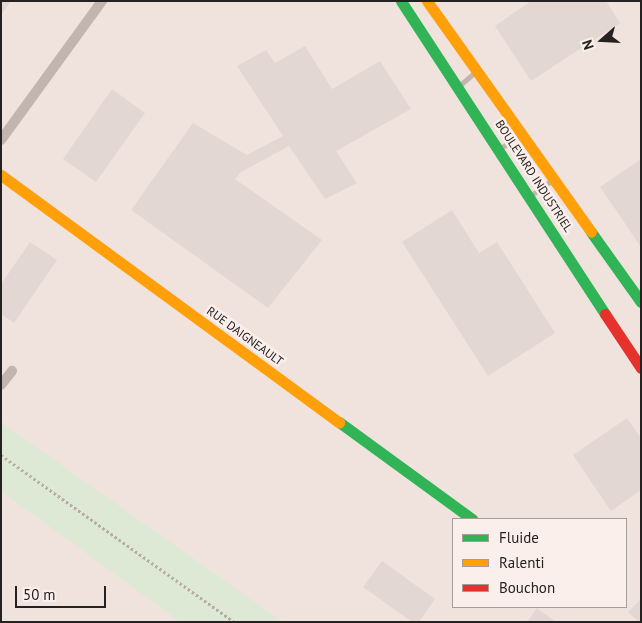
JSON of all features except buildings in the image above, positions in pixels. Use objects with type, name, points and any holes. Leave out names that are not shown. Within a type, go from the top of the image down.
[{"type":"street","points":[[1,140],[102,1]]},
{"type":"street","name":"BOULEVARD INDUSTRIEL","points":[[401,1],[500,148],[641,368]]},
{"type":"street","name":"BOULEVARD INDUSTRIEL","points":[[427,1],[478,70],[641,302]]},
{"type":"street","name":"RUE DAIGNEAULT","points":[[1,175],[471,518]]},
{"type":"street","points":[[1,385],[12,371]]},
{"type":"lane","points":[[459,86],[478,70]]},
{"type":"lane","points":[[500,148],[523,135]]},
{"type":"lane","points":[[530,196],[554,179]]},
{"type":"path","points":[[1,455],[234,622]]},
{"type":"shaded area","points":[[1,1],[641,1],[641,622],[1,622]]},
{"type":"green space","points":[[1,422],[283,622],[180,622],[1,491]]},
{"type":"traffic: fast","points":[[401,1],[605,314]]},
{"type":"traffic: fast","points":[[591,232],[641,302]]},
{"type":"traffic: fast","points":[[339,422],[471,518]]},
{"type":"traffic: slow","points":[[427,1],[591,232]]},
{"type":"traffic: slow","points":[[1,175],[339,422]]},
{"type":"traffic: jam","points":[[605,314],[641,368]]}]
